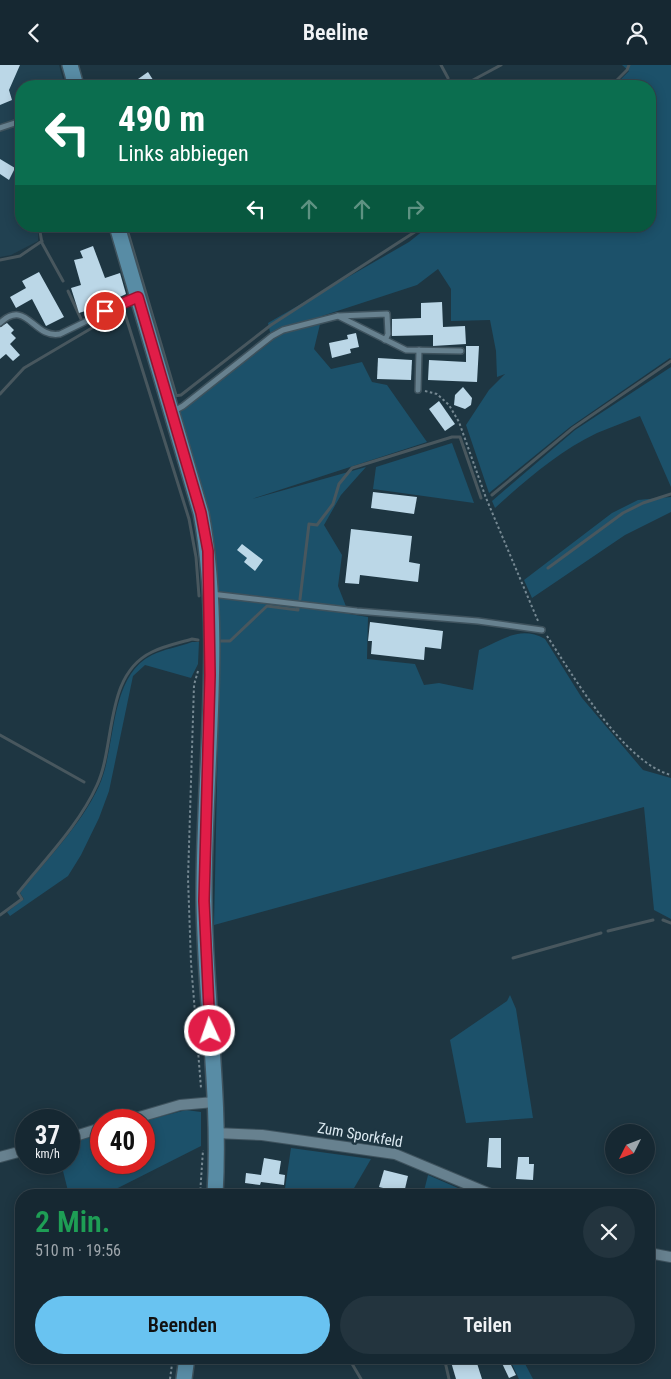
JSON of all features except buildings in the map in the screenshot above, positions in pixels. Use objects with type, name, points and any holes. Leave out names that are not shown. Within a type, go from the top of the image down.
[{"type":"street","points":[[70,65],[74,80]]},
{"type":"street","points":[[119,232],[201,513],[208,551],[210,594],[204,901],[208,1102],[216,1133],[215,1189]]},
{"type":"street","points":[[155,1112],[180,1105],[208,1102]]},
{"type":"street","name":"Zum Sporkfeld","points":[[216,1133],[262,1135],[395,1154],[479,1189]]},
{"type":"street","points":[[0,1157],[15,1153]]},
{"type":"street","points":[[655,1254],[671,1257]]},
{"type":"street","points":[[184,1379],[186,1364]]},
{"type":"lane","points":[[0,128],[15,123]]},
{"type":"lane","points":[[0,323],[8,316],[19,315],[27,317],[43,333],[51,336],[60,334],[120,303],[138,297]]},
{"type":"lane","points":[[171,412],[183,406],[272,336],[283,330],[338,316],[387,314],[388,334],[385,340]]},
{"type":"lane","points":[[338,316],[406,350],[461,351]]},
{"type":"lane","points":[[418,390],[419,350]]},
{"type":"lane","points":[[210,594],[357,611],[478,621],[542,630]]},
{"type":"path","points":[[418,390],[437,394],[449,405],[459,422],[486,498],[542,630],[586,694],[621,739],[649,766],[671,775]]},
{"type":"path","points":[[202,664],[194,685],[188,878],[195,1028],[208,1102]]},
{"type":"path","points":[[200,1189],[203,1145]]},
{"type":"path","points":[[170,1379],[172,1364]]},
{"type":"shaded area","points":[[0,65],[59,65],[63,80],[15,80],[15,232],[38,232],[38,241],[11,255],[0,257]]},
{"type":"shaded area","points":[[622,65],[671,65],[671,359],[570,427],[489,493],[466,425],[489,390],[505,374],[497,377],[496,351],[490,320],[451,321],[451,289],[438,269],[417,285],[322,316],[314,349],[331,369],[362,362],[372,382],[387,385],[427,442],[252,499],[366,467],[341,495],[324,525],[342,555],[338,586],[349,614],[368,617],[367,659],[415,664],[424,685],[439,683],[473,690],[479,650],[511,635],[527,633],[545,639],[582,698],[643,770],[671,778],[671,919],[654,910],[644,807],[214,925],[218,735],[217,598],[177,414],[272,341],[268,323],[409,242],[422,232],[656,232],[656,80],[620,80],[629,71]]},
{"type":"shaded area","points":[[671,367],[671,487],[640,416],[597,433],[569,448],[495,508],[492,501],[575,430]]},
{"type":"shaded area","points":[[452,443],[474,503],[373,489],[376,467]]},
{"type":"shaded area","points":[[671,497],[671,512],[625,535],[532,598],[524,580],[612,513],[638,500]]},
{"type":"shaded area","points":[[192,642],[199,642],[198,664],[191,678],[145,665],[133,676],[109,791],[99,818],[81,855],[68,876],[10,916],[7,912],[24,899],[20,893],[73,828],[99,786],[105,770],[116,714],[128,679],[138,665],[152,655]]},
{"type":"shaded area","points":[[510,995],[516,1009],[533,1118],[466,1123],[450,1040],[507,1001]]},
{"type":"shaded area","points":[[186,1110],[201,1112],[201,1146],[155,1169],[155,1118]]},
{"type":"shaded area","points":[[90,1136],[90,1174],[146,1174],[116,1189],[68,1189],[64,1174],[80,1174],[80,1140]]},
{"type":"shaded area","points":[[291,1148],[371,1159],[354,1189],[285,1189]]},
{"type":"shaded area","points":[[428,1175],[460,1189],[424,1189]]},
{"type":"shaded area","points":[[512,1364],[525,1364],[533,1379],[519,1379]]},
{"type":"waterway","points":[[441,65],[448,78]]},
{"type":"waterway","points":[[473,80],[501,65]]},
{"type":"waterway","points":[[617,80],[627,70],[629,65]]},
{"type":"waterway","points":[[40,232],[42,243],[63,281]]},
{"type":"waterway","points":[[128,232],[176,395]]},
{"type":"waterway","points":[[174,396],[181,395],[271,325],[415,232]]},
{"type":"waterway","points":[[0,260],[20,256],[42,241]]},
{"type":"waterway","points":[[68,291],[81,319]]},
{"type":"waterway","points":[[0,394],[24,368],[119,312],[125,314],[189,519],[196,557],[199,596]]},
{"type":"waterway","points":[[492,495],[573,428],[671,361]]},
{"type":"waterway","points":[[300,599],[309,524],[317,525],[333,504],[339,484],[352,468],[452,437],[460,437],[481,498]]},
{"type":"waterway","points":[[548,568],[623,513],[643,503],[671,494]]},
{"type":"waterway","points":[[221,641],[230,641],[267,606],[298,610],[298,608]]},
{"type":"waterway","points":[[0,915],[22,899],[18,893],[61,841],[90,800],[103,768],[114,712],[126,677],[137,663],[152,652],[192,639],[198,640]]},
{"type":"waterway","points":[[0,735],[84,782]]},
{"type":"waterway","points":[[608,931],[653,920]]},
{"type":"waterway","points":[[663,920],[671,923]]},
{"type":"waterway","points":[[513,958],[601,933]]},
{"type":"waterway","points":[[352,1364],[361,1379]]},
{"type":"waterway","points":[[446,1364],[449,1379]]},
{"type":"route","points":[[105,311],[120,303],[138,297],[201,513],[208,551],[210,675],[204,901],[210,1031]]}]
